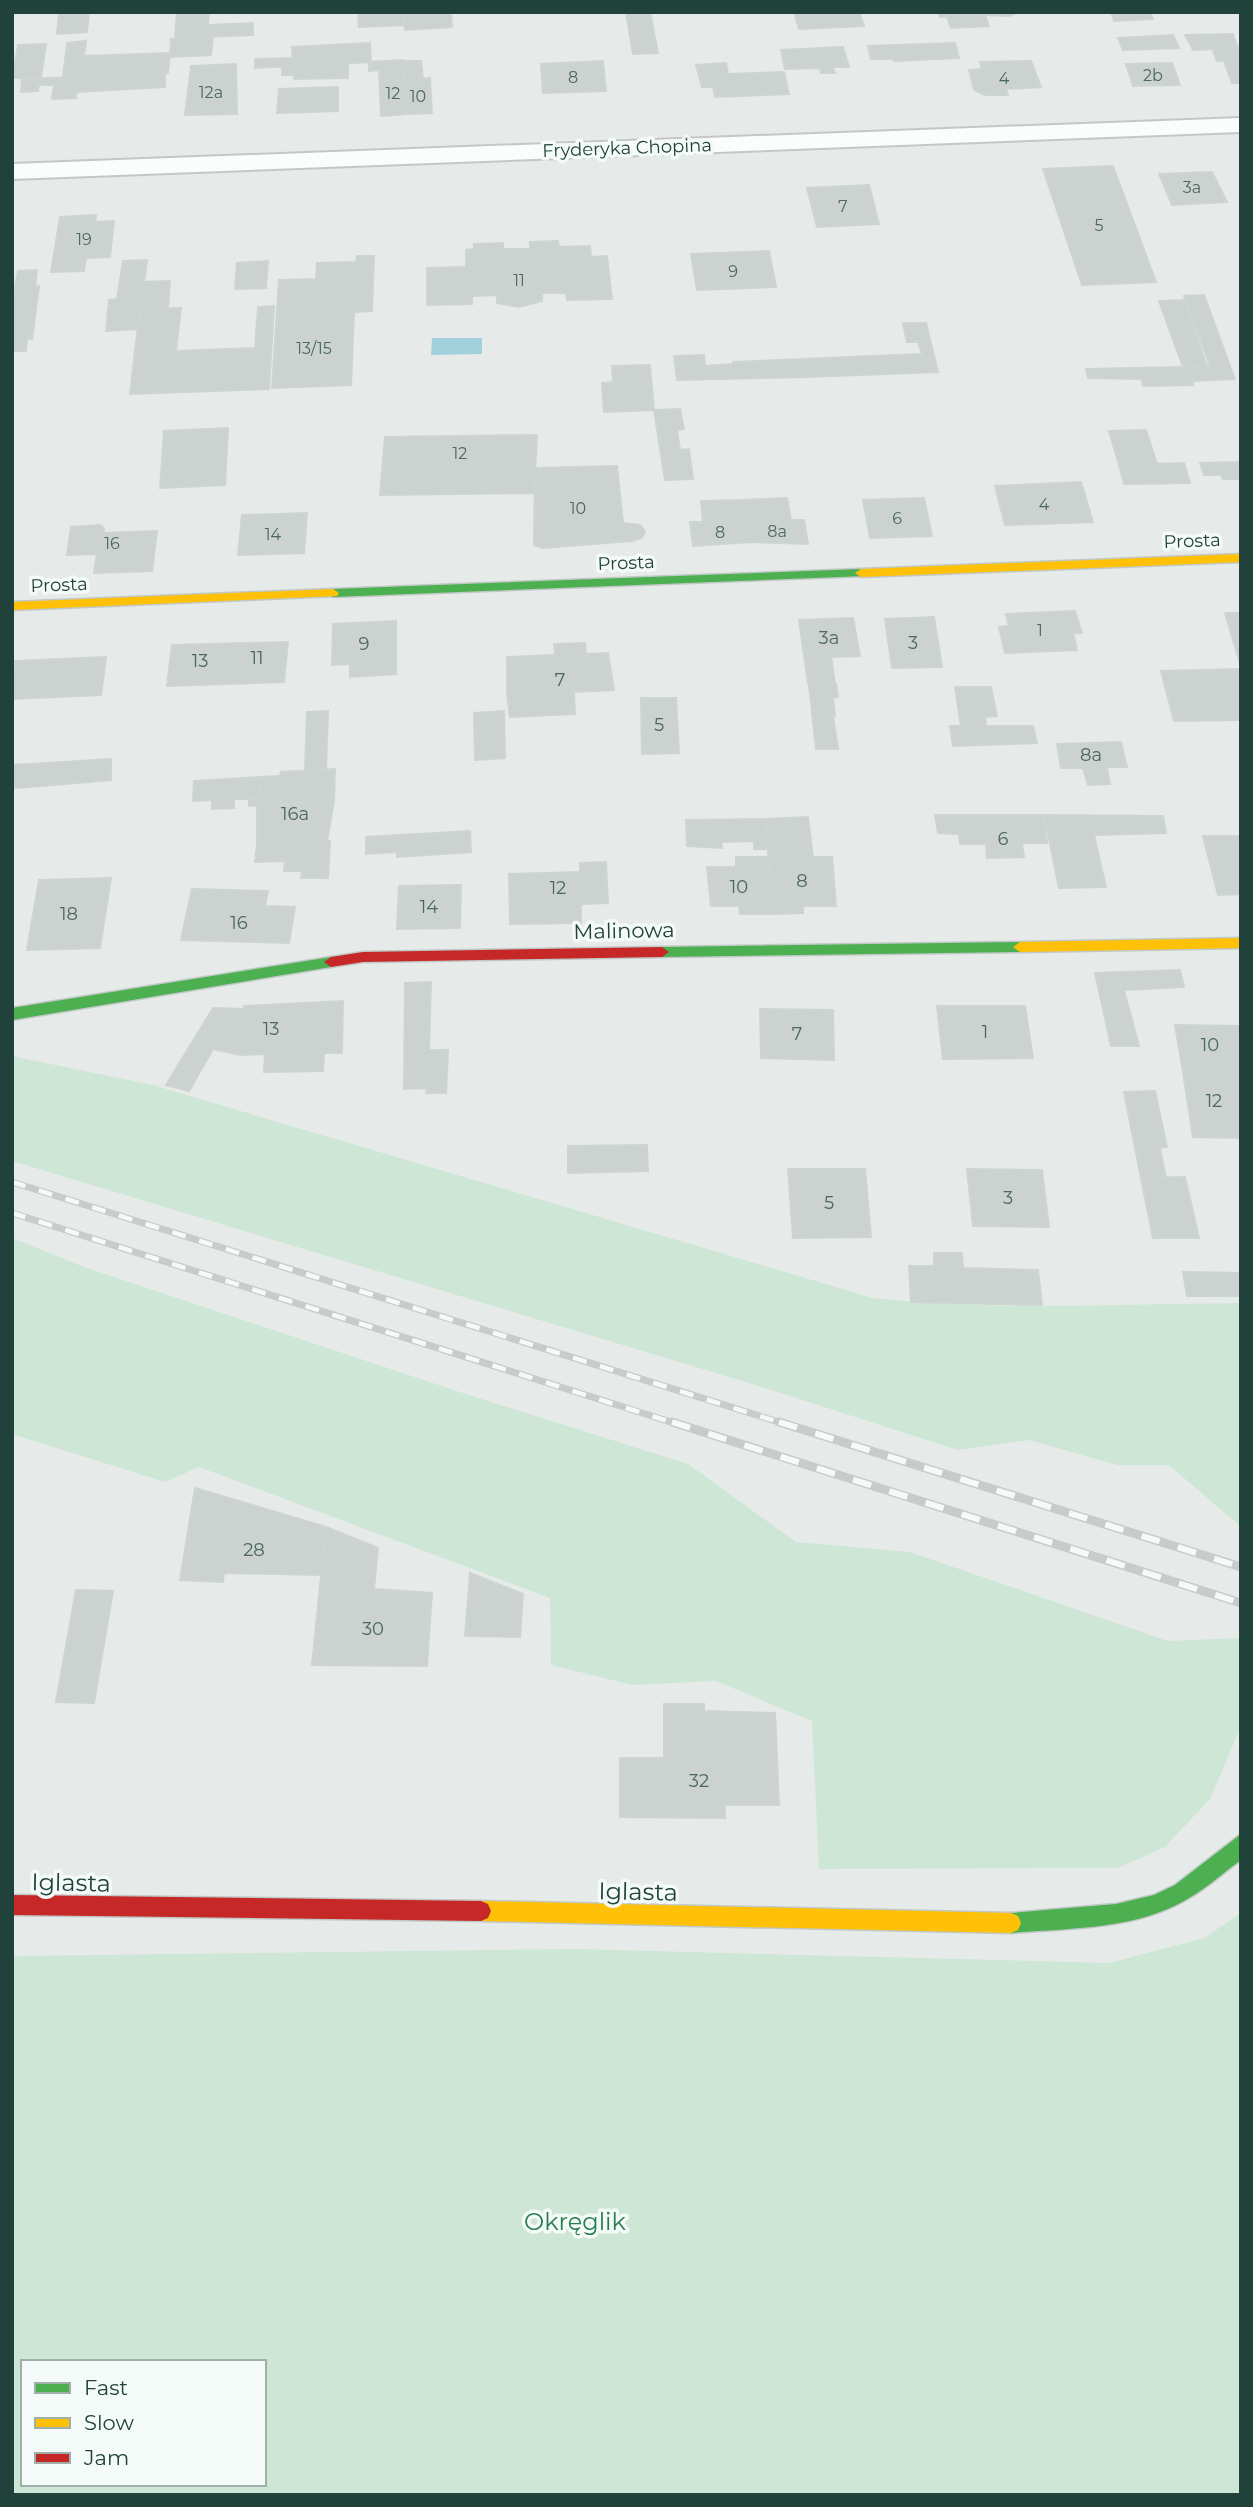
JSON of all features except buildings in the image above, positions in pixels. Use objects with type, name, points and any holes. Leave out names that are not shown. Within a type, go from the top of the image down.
[{"type":"street","name":"Fryderyka Chopina","points":[[12,172],[1241,124]]},
{"type":"street","name":"Prosta","points":[[12,606],[1241,558]]},
{"type":"street","name":"Malinowa","points":[[12,1014],[363,957],[1241,943]]},
{"type":"street","name":"Iglasta","points":[[12,1905],[451,1910],[999,1924],[1116,1914],[1155,1904],[1182,1892],[1234,1853],[1241,1843]]},
{"type":"green space","points":[[12,1056],[153,1085],[873,1298],[1011,1306],[1241,1303],[1241,1527],[1169,1465],[1117,1465],[1029,1440],[958,1450],[762,1387],[12,1161]]},
{"type":"green space","points":[[12,1238],[84,1267],[469,1395],[688,1464],[796,1542],[910,1552],[1168,1641],[1241,1638],[1239,1731],[1210,1799],[1165,1847],[1118,1868],[819,1869],[812,1721],[716,1681],[632,1685],[551,1665],[550,1598],[199,1467],[165,1482],[12,1434]]},
{"type":"green space","name":"Okręglik","points":[[1241,1913],[1241,2495],[12,2495],[12,1956],[576,1949],[1109,1963],[1204,1938]]},
{"type":"water","points":[[432,338],[482,338],[482,354],[431,355]]},
{"type":"railway","points":[[12,1182],[785,1424]]},
{"type":"railway","points":[[12,1213],[677,1424]]},
{"type":"railway","points":[[672,1422],[1241,1603]]},
{"type":"railway","points":[[779,1422],[1241,1567]]},
{"type":"traffic: fast","points":[[333,593],[861,573]]},
{"type":"traffic: fast","points":[[662,952],[1020,947]]},
{"type":"traffic: fast","points":[[12,1014],[331,962]]},
{"type":"traffic: fast","points":[[1011,1923],[1116,1914],[1155,1904],[1182,1892],[1234,1853],[1241,1843]]},
{"type":"traffic: slow","points":[[861,573],[1241,558]]},
{"type":"traffic: slow","points":[[12,606],[333,593]]},
{"type":"traffic: slow","points":[[1020,947],[1241,943]]},
{"type":"traffic: slow","points":[[481,1911],[1011,1923]]},
{"type":"traffic: jam","points":[[331,962],[363,957],[662,952]]},
{"type":"traffic: jam","points":[[12,1905],[481,1911]]}]
